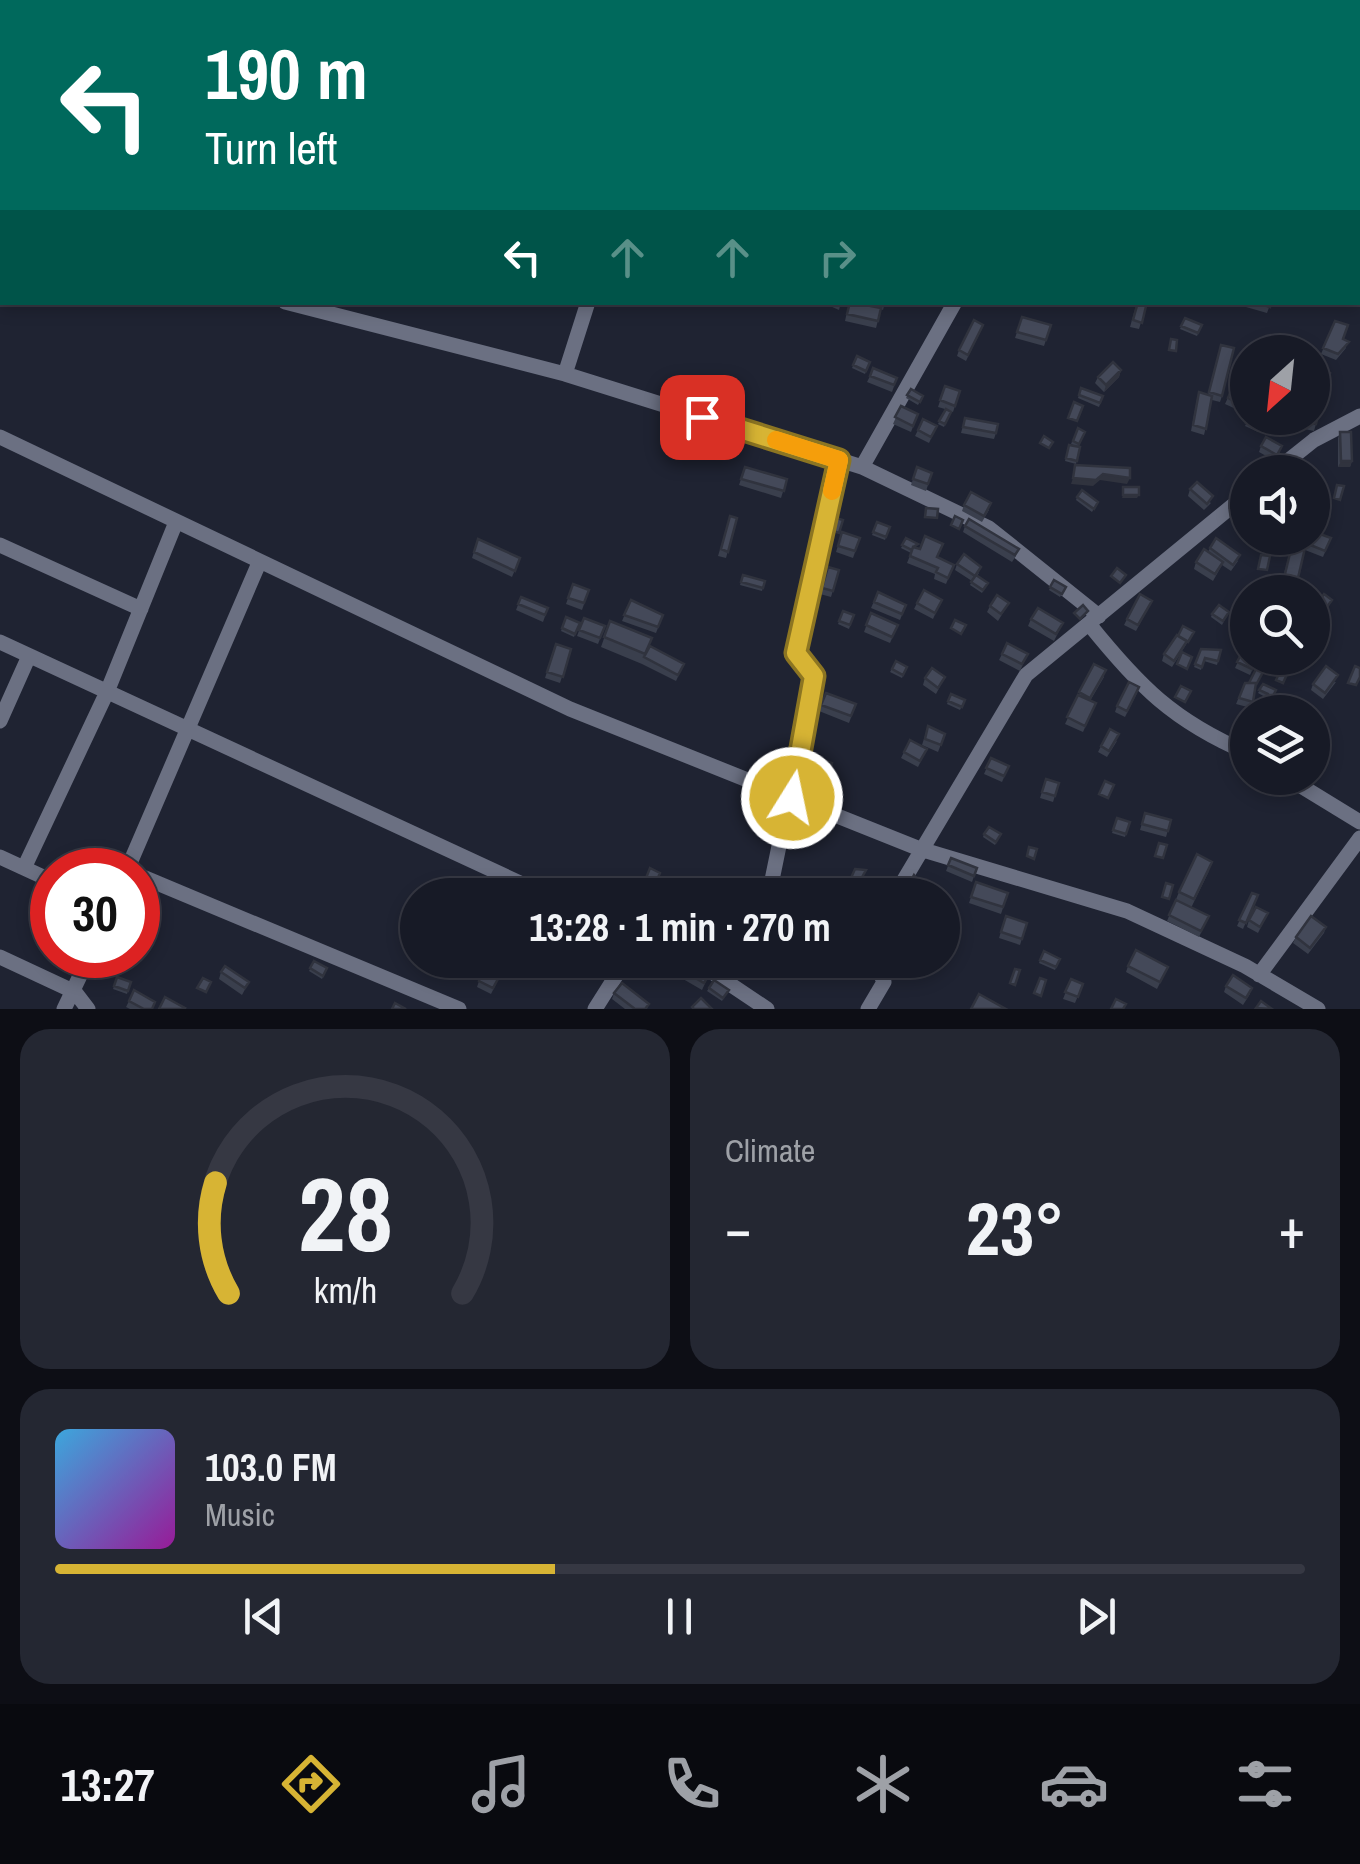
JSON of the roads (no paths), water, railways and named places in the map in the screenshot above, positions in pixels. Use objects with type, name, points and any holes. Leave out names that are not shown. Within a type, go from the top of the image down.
[{"type":"street","points":[[297,305],[565,374],[862,467],[989,528],[1094,620],[1142,690],[1208,736],[1230,745]]},
{"type":"street","points":[[565,374],[587,305]]},
{"type":"street","points":[[862,467],[954,305]]},
{"type":"street","points":[[1295,455],[1314,440],[1360,416]]},
{"type":"street","points":[[0,437],[570,709],[920,848],[1127,911],[1259,975],[1318,1009]]},
{"type":"street","points":[[772,878],[792,798],[814,676],[796,653],[839,460]]},
{"type":"street","points":[[904,878],[1026,676],[1230,508]]},
{"type":"street","points":[[24,868],[108,692],[176,522]]},
{"type":"street","points":[[0,545],[141,610]]},
{"type":"street","points":[[137,848],[259,563]]},
{"type":"street","points":[[0,642],[509,878]]},
{"type":"street","points":[[0,720],[29,656]]},
{"type":"street","points":[[1316,795],[1360,822]]},
{"type":"street","points":[[1259,975],[1360,838]]},
{"type":"street","points":[[0,857],[30,871]]},
{"type":"street","points":[[160,885],[459,1009]]},
{"type":"street","points":[[0,957],[75,992],[88,1009]]},
{"type":"street","points":[[64,1009],[81,978]]},
{"type":"street","points":[[600,1007],[616,978]]},
{"type":"street","points":[[721,978],[767,1009]]},
{"type":"street","points":[[868,1009],[884,982],[882,978]]}]
